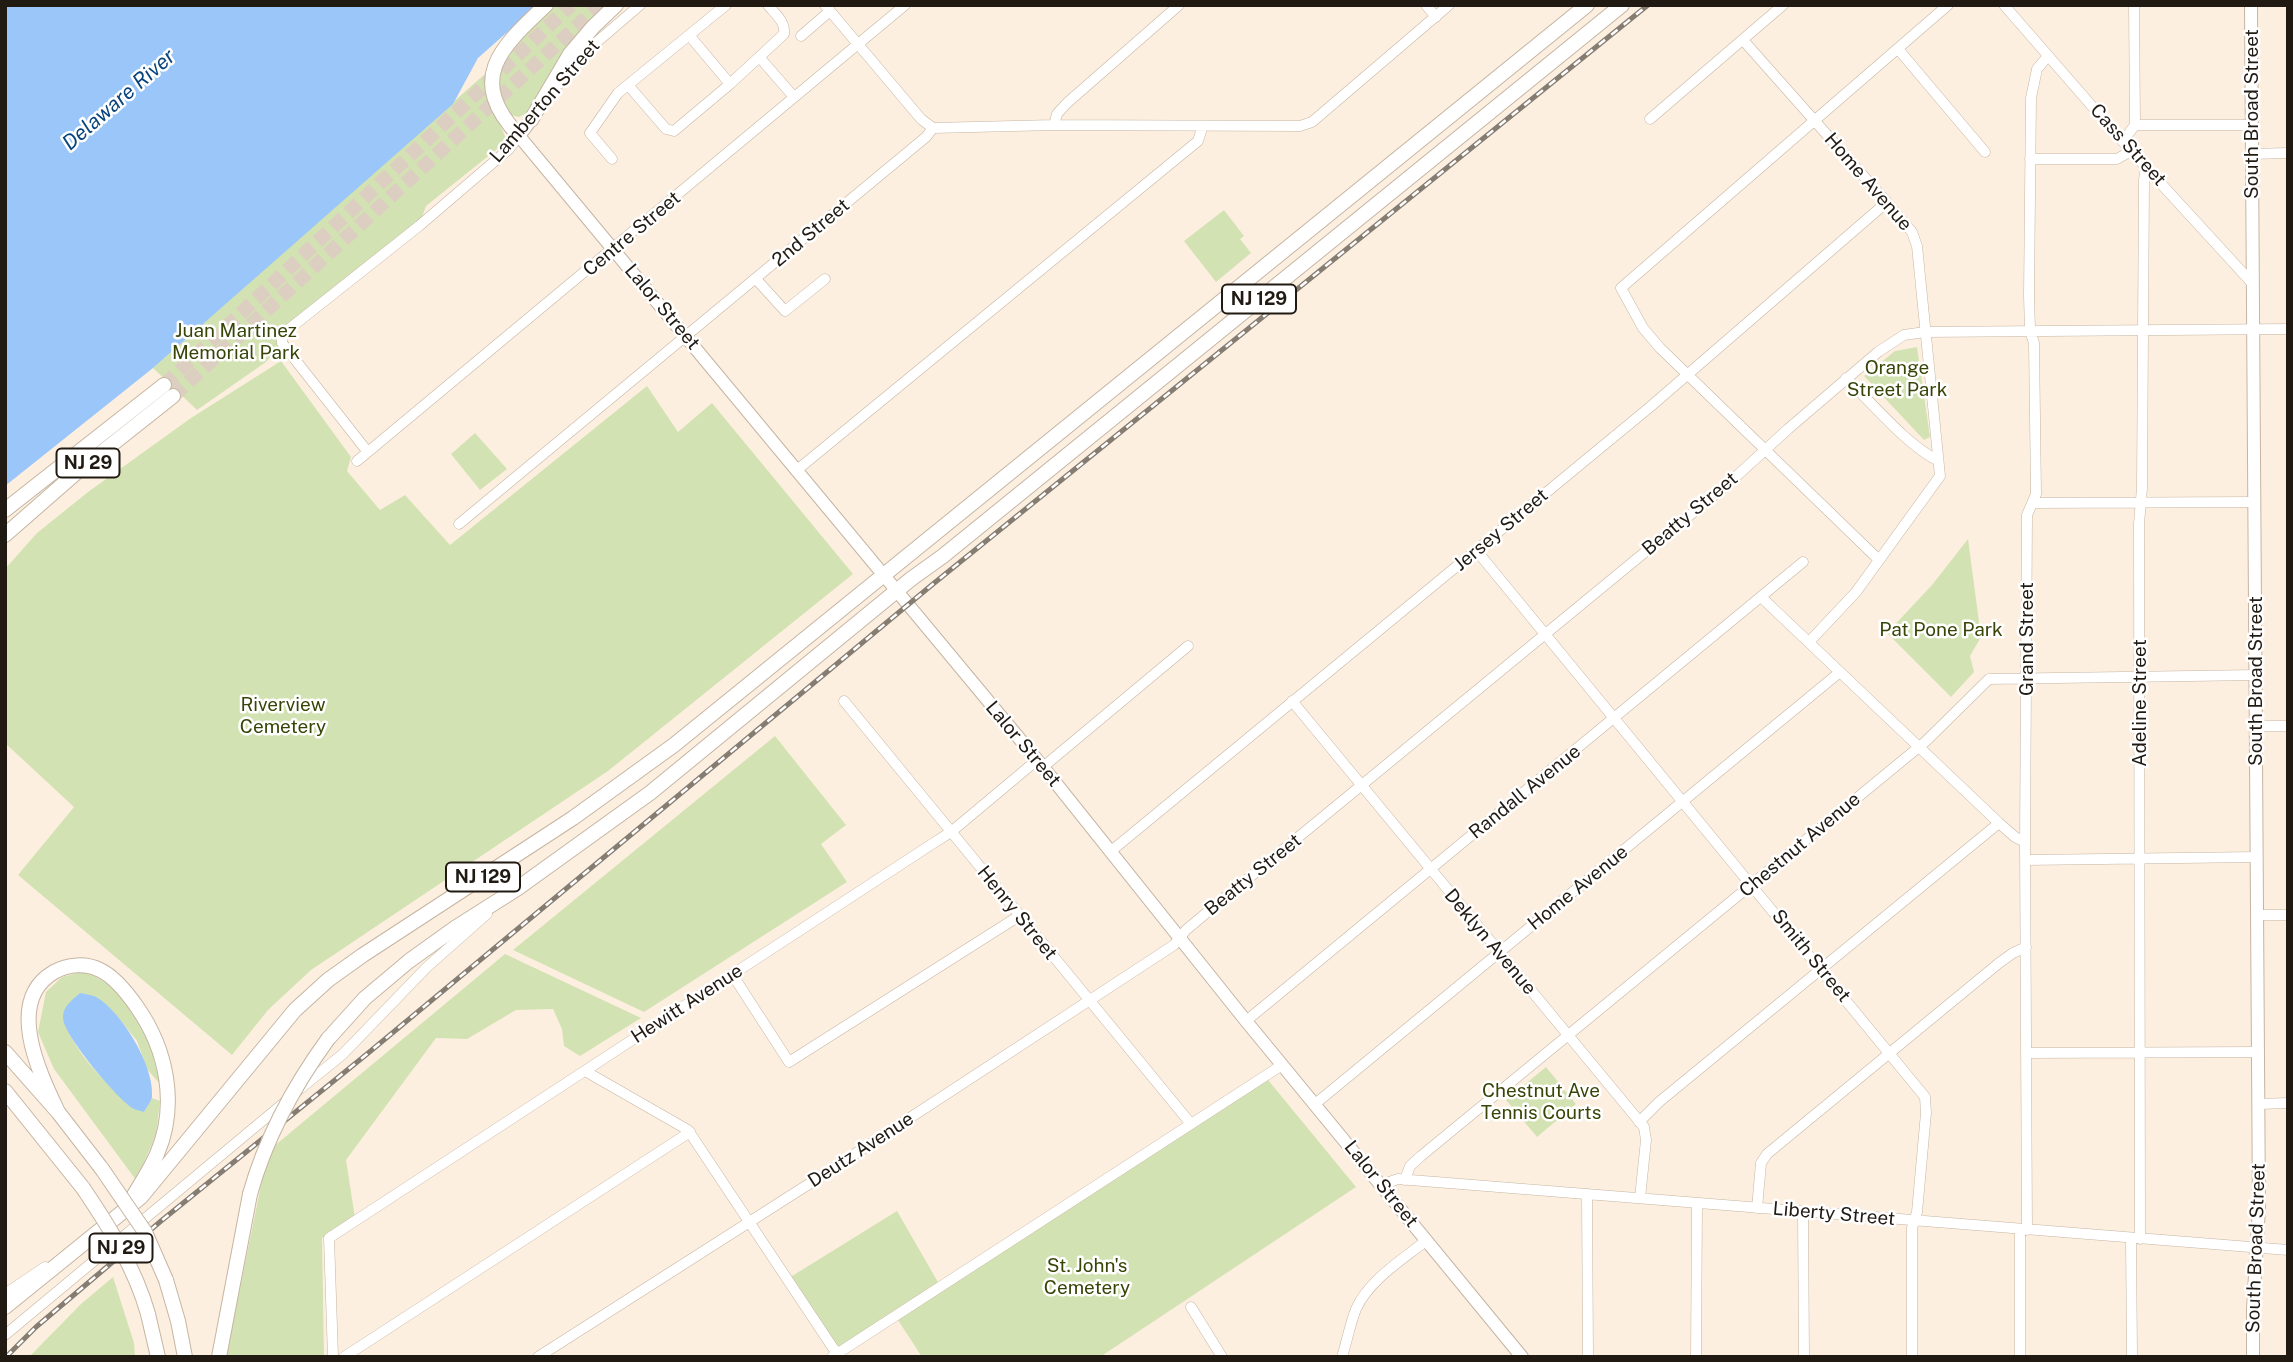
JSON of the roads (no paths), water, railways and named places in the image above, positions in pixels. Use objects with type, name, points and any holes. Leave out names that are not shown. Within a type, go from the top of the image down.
[{"type":"highway","points":[[519,136],[497,107],[492,83],[495,68],[505,45],[546,5]]},
{"type":"highway","points":[[531,120],[570,54],[616,5]]},
{"type":"highway","name":"NJ 129","points":[[100,1229],[153,1185],[276,1031],[328,980],[363,954],[613,790],[674,745],[1587,5]]},
{"type":"highway","name":"NJ 129","points":[[518,888],[650,793],[1622,5]]},
{"type":"highway","name":"NJ 29","points":[[5,510],[169,391],[5,534]]},
{"type":"highway","points":[[219,1357],[250,1194],[281,1112],[307,1067],[365,998],[409,961],[518,888]]},
{"type":"highway","points":[[58,1112],[33,1052],[30,1009],[38,988],[45,978],[56,970],[73,965],[91,967],[105,973],[122,988],[142,1014],[158,1043],[167,1078],[167,1112],[162,1141],[134,1197],[120,1214]]},
{"type":"highway","name":"NJ 29","points":[[5,1052],[58,1112],[102,1169],[145,1232],[166,1280],[185,1357]]},
{"type":"highway","name":"NJ 29","points":[[5,1091],[83,1188],[125,1257],[148,1314],[158,1357]]},
{"type":"highway","points":[[5,1307],[100,1229]]},
{"type":"main road","name":"South Broad Street","points":[[2251,5],[2259,1104],[2259,1208],[2253,1357]]},
{"type":"main road","name":"Lamberton Street","points":[[519,136],[531,120]]},
{"type":"main road","name":"Lalor Street","points":[[519,136],[1040,763],[1246,1021],[1522,1357]]},
{"type":"street","name":"Lamberton Street","points":[[531,120],[574,65],[611,28],[640,5]]},
{"type":"street","points":[[628,85],[666,129],[674,131],[760,58],[784,34],[785,28],[768,5]]},
{"type":"street","name":"Centre Street","points":[[357,461],[905,5]]},
{"type":"street","points":[[1054,125],[1057,114],[1067,103],[1179,5]]},
{"type":"street","points":[[1426,5],[1436,17]]},
{"type":"street","points":[[801,36],[827,8],[921,119],[933,128],[1054,125],[1202,128],[1307,125],[1449,5]]},
{"type":"street","points":[[1650,119],[1783,5]]},
{"type":"street","points":[[1879,560],[1686,375],[1648,335],[1621,288],[1948,5]]},
{"type":"street","name":"Cass Street","points":[[2004,5],[2131,151],[2253,284]]},
{"type":"street","points":[[2123,141],[2134,125],[2134,5]]},
{"type":"street","points":[[612,159],[590,133],[618,93],[721,7]]},
{"type":"street","points":[[689,35],[730,84]]},
{"type":"street","name":"Home Avenue","points":[[1743,40],[1887,202],[1915,238],[1940,472],[1938,481],[1850,599],[1809,642]]},
{"type":"street","points":[[1898,48],[1985,152]]},
{"type":"street","name":"Grand Street","points":[[2020,1357],[2027,1053],[2027,515],[2036,494],[2034,343],[2030,331],[2031,159],[2034,79],[2037,69],[2049,56]]},
{"type":"street","points":[[760,58],[793,97]]},
{"type":"street","points":[[2134,125],[2252,125]]},
{"type":"street","name":"2nd Street","points":[[459,524],[926,137],[933,128]]},
{"type":"street","points":[[797,470],[1198,141],[1202,128]]},
{"type":"street","name":"Lamberton Street","points":[[367,451],[282,343],[282,337],[419,226],[509,149],[519,136]]},
{"type":"street","points":[[2031,159],[2117,159],[2131,151]]},
{"type":"street","points":[[2252,154],[2288,153]]},
{"type":"street","name":"Adeline Street","points":[[2132,1357],[2140,1053],[2139,524],[2146,167]]},
{"type":"street","name":"Jersey Street","points":[[1110,852],[1686,375],[1887,202]]},
{"type":"street","points":[[756,279],[785,311],[825,279]]},
{"type":"street","name":"Beatty Street","points":[[1180,937],[1729,483],[1846,378],[1896,339],[1911,333],[1925,332],[2288,329]]},
{"type":"street","points":[[1846,378],[1909,439],[1937,460]]},
{"type":"street","points":[[2034,503],[2254,502]]},
{"type":"street","name":"Smith Street","points":[[1476,550],[1922,1093],[1926,1103],[1917,1211],[1913,1221],[1912,1357]]},
{"type":"street","name":"Randall Avenue","points":[[1246,1021],[1803,562]]},
{"type":"street","points":[[1761,597],[1999,823],[2025,842]]},
{"type":"street","name":"Hewitt Avenue","points":[[333,1357],[329,1238],[951,832],[1188,646]]},
{"type":"street","name":"Home Avenue","points":[[1315,1104],[1840,673]]},
{"type":"street","name":"Chestnut Avenue","points":[[1405,1180],[1410,1166],[1421,1156],[1919,747],[1989,678],[2257,675]]},
{"type":"street","name":"Henry Street","points":[[844,701],[1191,1124]]},
{"type":"street","name":"Deklyn Avenue","points":[[1292,701],[1639,1122]]},
{"type":"street","points":[[2256,726],[2288,726]]},
{"type":"street","points":[[1640,1198],[1646,1131],[1639,1122],[1659,1102],[1999,823]]},
{"type":"street","points":[[2026,860],[2257,857]]},
{"type":"street","name":"NJ 129","points":[[5,1335],[342,1054],[427,967],[518,888]]},
{"type":"street","points":[[2258,915],[2288,915]]},
{"type":"street","points":[[732,974],[789,1062],[1019,916]]},
{"type":"street","name":"Deutz Avenue","points":[[538,1357],[1174,945],[1180,937]]},
{"type":"street","points":[[1758,1208],[1762,1159],[1999,963],[2026,947]]},
{"type":"street","points":[[2027,1053],[2258,1052]]},
{"type":"street","points":[[584,1071],[690,1132],[833,1348],[835,1355],[1282,1065]]},
{"type":"street","points":[[2259,1104],[2288,1103]]},
{"type":"street","points":[[344,1357],[690,1132]]},
{"type":"street","name":"Liberty Street","points":[[1381,1185],[1393,1179],[2288,1250]]},
{"type":"street","points":[[1587,1194],[1588,1357]]},
{"type":"street","points":[[1696,1357],[1697,1203]]},
{"type":"street","points":[[1803,1212],[1804,1357]]},
{"type":"street","name":"NJ 129","points":[[5,1294],[100,1229]]},
{"type":"street","points":[[1342,1357],[1355,1312],[1364,1295],[1384,1275],[1427,1241]]},
{"type":"street","points":[[1191,1307],[1222,1357]]},
{"type":"water","name":"Delaware River","points":[[5,5],[538,5],[478,58],[453,104],[153,368],[5,486]]},
{"type":"water","points":[[80,993],[96,997],[106,1004],[135,1041],[152,1085],[152,1097],[144,1112],[134,1109],[116,1094],[82,1053],[66,1028],[64,1011]]},
{"type":"tunnel","points":[[164,385],[571,5]]},
{"type":"tunnel","points":[[173,396],[600,5]]},
{"type":"railway","points":[[6,1357],[36,1327],[161,1221],[367,1054],[933,584],[1648,5]]},
{"type":"park label","name":"Juan Martinez Memorial Park","points":[[236,342]]},
{"type":"park label","name":"Orange Street Park","points":[[1897,379]]},
{"type":"park label","name":"Pat Pone Park","points":[[1941,630]]},
{"type":"park label","name":"Riverview Cemetery","points":[[283,716]]},
{"type":"park label","name":"Chestnut Ave Tennis Courts","points":[[1541,1102]]},
{"type":"park label","name":"St. John's Cemetery","points":[[1087,1277]]}]
